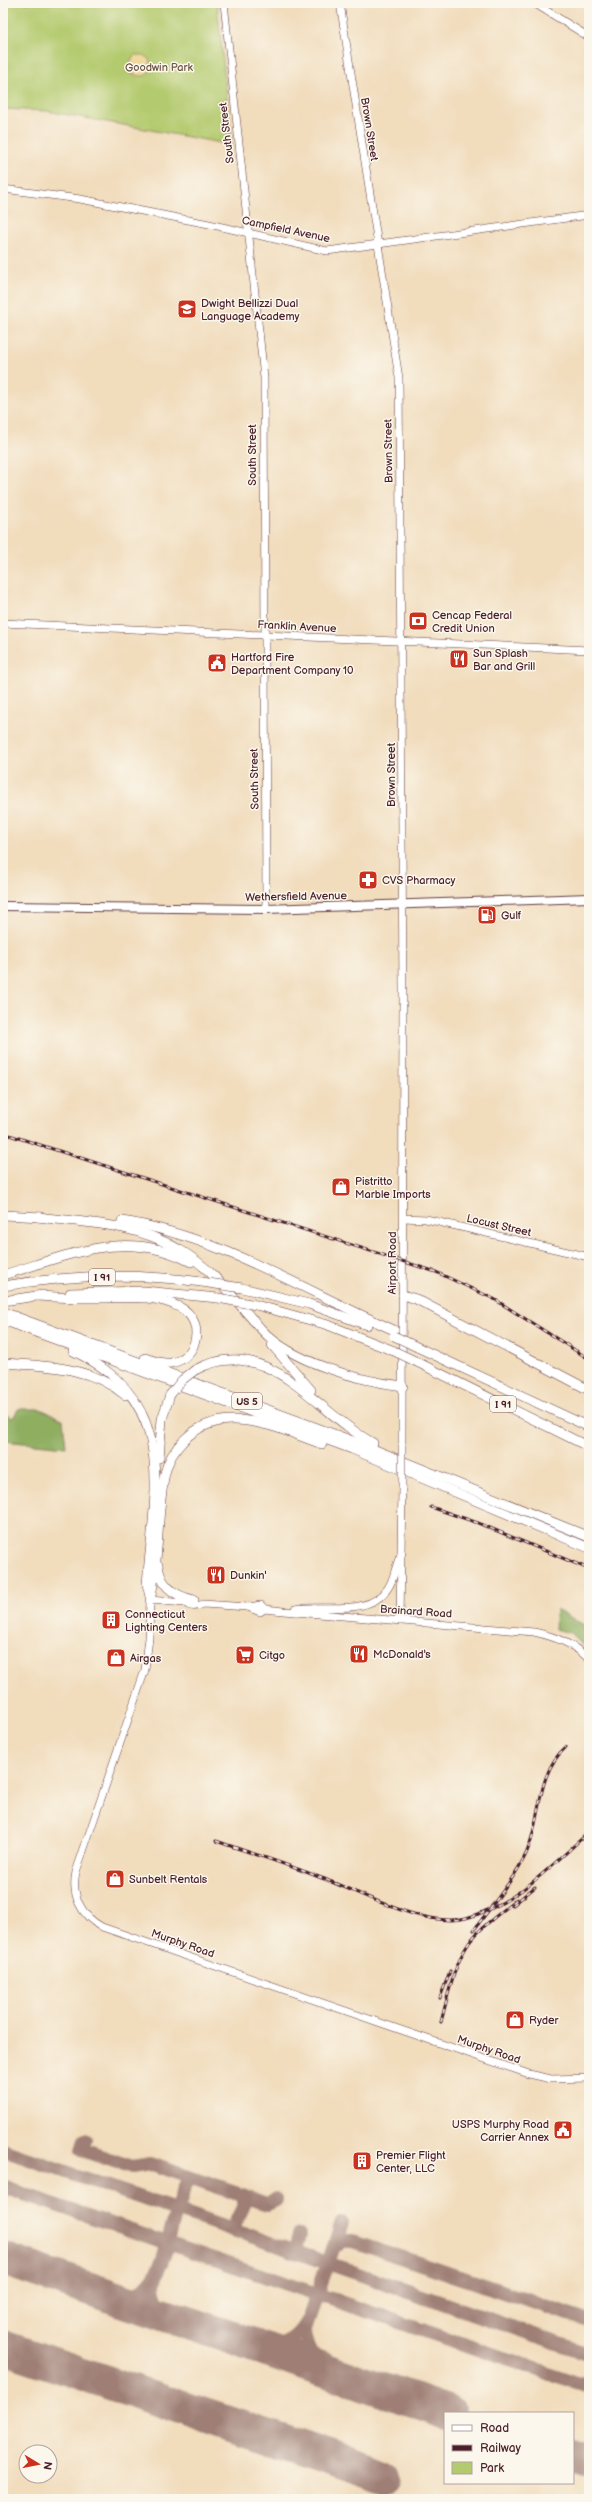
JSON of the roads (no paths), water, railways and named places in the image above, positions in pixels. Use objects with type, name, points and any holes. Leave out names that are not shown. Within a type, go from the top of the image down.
[{"type":"highway","points":[[3,1215],[115,1220],[184,1236],[229,1253],[394,1333]]},
{"type":"highway","points":[[37,1216],[108,1224],[153,1236],[179,1249],[200,1263],[218,1278],[321,1404]]},
{"type":"highway","points":[[3,1275],[94,1248],[111,1245],[135,1245],[160,1250],[184,1259],[204,1270],[234,1297]]},
{"type":"highway","name":"I 91","points":[[3,1286],[49,1280],[105,1277],[153,1278],[202,1282],[242,1288],[309,1304],[394,1333],[447,1361],[589,1427]]},
{"type":"highway","name":"I 91","points":[[3,1301],[92,1291],[134,1291],[218,1298],[256,1305],[328,1325],[394,1351],[589,1447]]},
{"type":"highway","points":[[403,1295],[416,1299],[589,1390]]},
{"type":"highway","points":[[32,1327],[165,1363],[182,1358],[190,1352],[195,1341],[196,1330],[190,1316],[180,1307],[167,1302],[140,1298],[38,1296]]},
{"type":"highway","name":"US 5","points":[[3,1312],[32,1327],[387,1463],[589,1548]]},
{"type":"highway","name":"US 5","points":[[3,1320],[32,1327],[358,1443],[589,1537]]},
{"type":"highway","points":[[32,1327],[103,1369],[125,1388],[140,1410],[148,1427],[153,1444],[155,1489]]},
{"type":"highway","points":[[262,1331],[280,1346],[301,1358],[378,1382],[403,1386]]},
{"type":"highway","points":[[150,1600],[147,1584],[162,1419],[170,1395],[182,1380],[195,1370],[225,1361],[258,1364],[284,1376],[321,1404],[350,1429],[369,1441],[442,1472],[459,1483]]},
{"type":"highway","points":[[3,1363],[60,1368],[96,1377],[122,1392],[140,1410]]},
{"type":"highway","points":[[150,1600],[158,1552],[166,1468],[181,1444],[191,1434],[207,1425],[227,1420],[248,1421],[356,1456],[387,1463]]},
{"type":"highway","points":[[158,1552],[159,1571],[164,1584],[190,1602]]},
{"type":"main road","name":"Wethersfield Avenue","points":[[3,906],[266,909],[589,898]]},
{"type":"street","name":"South Street","points":[[224,3],[264,378],[266,909]]},
{"type":"street","name":"Brown Street","points":[[340,3],[399,378],[402,904]]},
{"type":"street","points":[[534,3],[589,37]]},
{"type":"street","name":"Campfield Avenue","points":[[3,190],[57,195],[248,233],[327,251],[589,215]]},
{"type":"street","name":"Franklin Avenue","points":[[3,623],[589,650]]},
{"type":"street","name":"Airport Road","points":[[400,1621],[402,1554],[404,1218],[402,904]]},
{"type":"street","name":"Locust Street","points":[[404,1218],[426,1219],[589,1257]]},
{"type":"street","points":[[284,1611],[312,1606],[357,1607],[371,1603],[380,1597],[389,1587],[402,1554]]},
{"type":"street","name":"Brainard Road","points":[[150,1600],[190,1602],[200,1600],[203,1604],[248,1607],[261,1605],[265,1609],[284,1611],[534,1632],[564,1640],[578,1648],[589,1659]]},
{"type":"street","name":"Murphy Road","points":[[150,1600],[149,1643],[142,1681],[75,1876],[76,1895],[85,1913],[102,1927],[529,2074],[551,2079],[589,2078]]},
{"type":"railway","points":[[3,1133],[436,1272],[494,1299],[589,1359]]},
{"type":"railway","points":[[431,1507],[478,1523],[589,1569]]},
{"type":"railway","points":[[474,1930],[521,1864],[526,1854],[535,1826],[544,1783],[556,1758],[566,1747]]},
{"type":"railway","points":[[216,1841],[307,1872],[412,1914],[450,1920],[466,1918],[484,1912],[517,1894],[547,1870],[589,1832]]},
{"type":"railway","points":[[513,1905],[535,1887]]},
{"type":"railway","points":[[441,2022],[455,1971],[463,1952],[485,1925],[517,1899]]},
{"type":"railway","points":[[440,1998],[450,1971]]},
{"type":"place","name":"Dwight Bellizzi Dual Language Academy","points":[[187,309]]},
{"type":"place","name":"Cencap Federal Credit Union","points":[[418,621]]},
{"type":"place","name":"Sun Splash Bar and Grill","points":[[459,659]]},
{"type":"place","name":"Hartford Fire Department Company 10","points":[[217,663]]},
{"type":"place","name":"CVS Pharmacy","points":[[368,880]]},
{"type":"place","name":"Gulf","points":[[487,915]]},
{"type":"place","name":"Pistritto Marble Imports","points":[[341,1187]]},
{"type":"place","name":"Dunkin'","points":[[216,1575]]},
{"type":"place","name":"Connecticut Lighting Centers","points":[[111,1620]]},
{"type":"place","name":"McDonald's","points":[[359,1654]]},
{"type":"place","name":"Citgo","points":[[245,1655]]},
{"type":"place","name":"Airgas","points":[[116,1658]]},
{"type":"place","name":"Sunbelt Rentals","points":[[115,1879]]},
{"type":"place","name":"Ryder","points":[[515,2020]]},
{"type":"place","name":"USPS Murphy Road Carrier Annex","points":[[563,2130]]},
{"type":"place","name":"Premier Flight Center, LLC","points":[[362,2161]]},
{"type":"park label","name":"Goodwin Park","points":[[159,67]]}]
